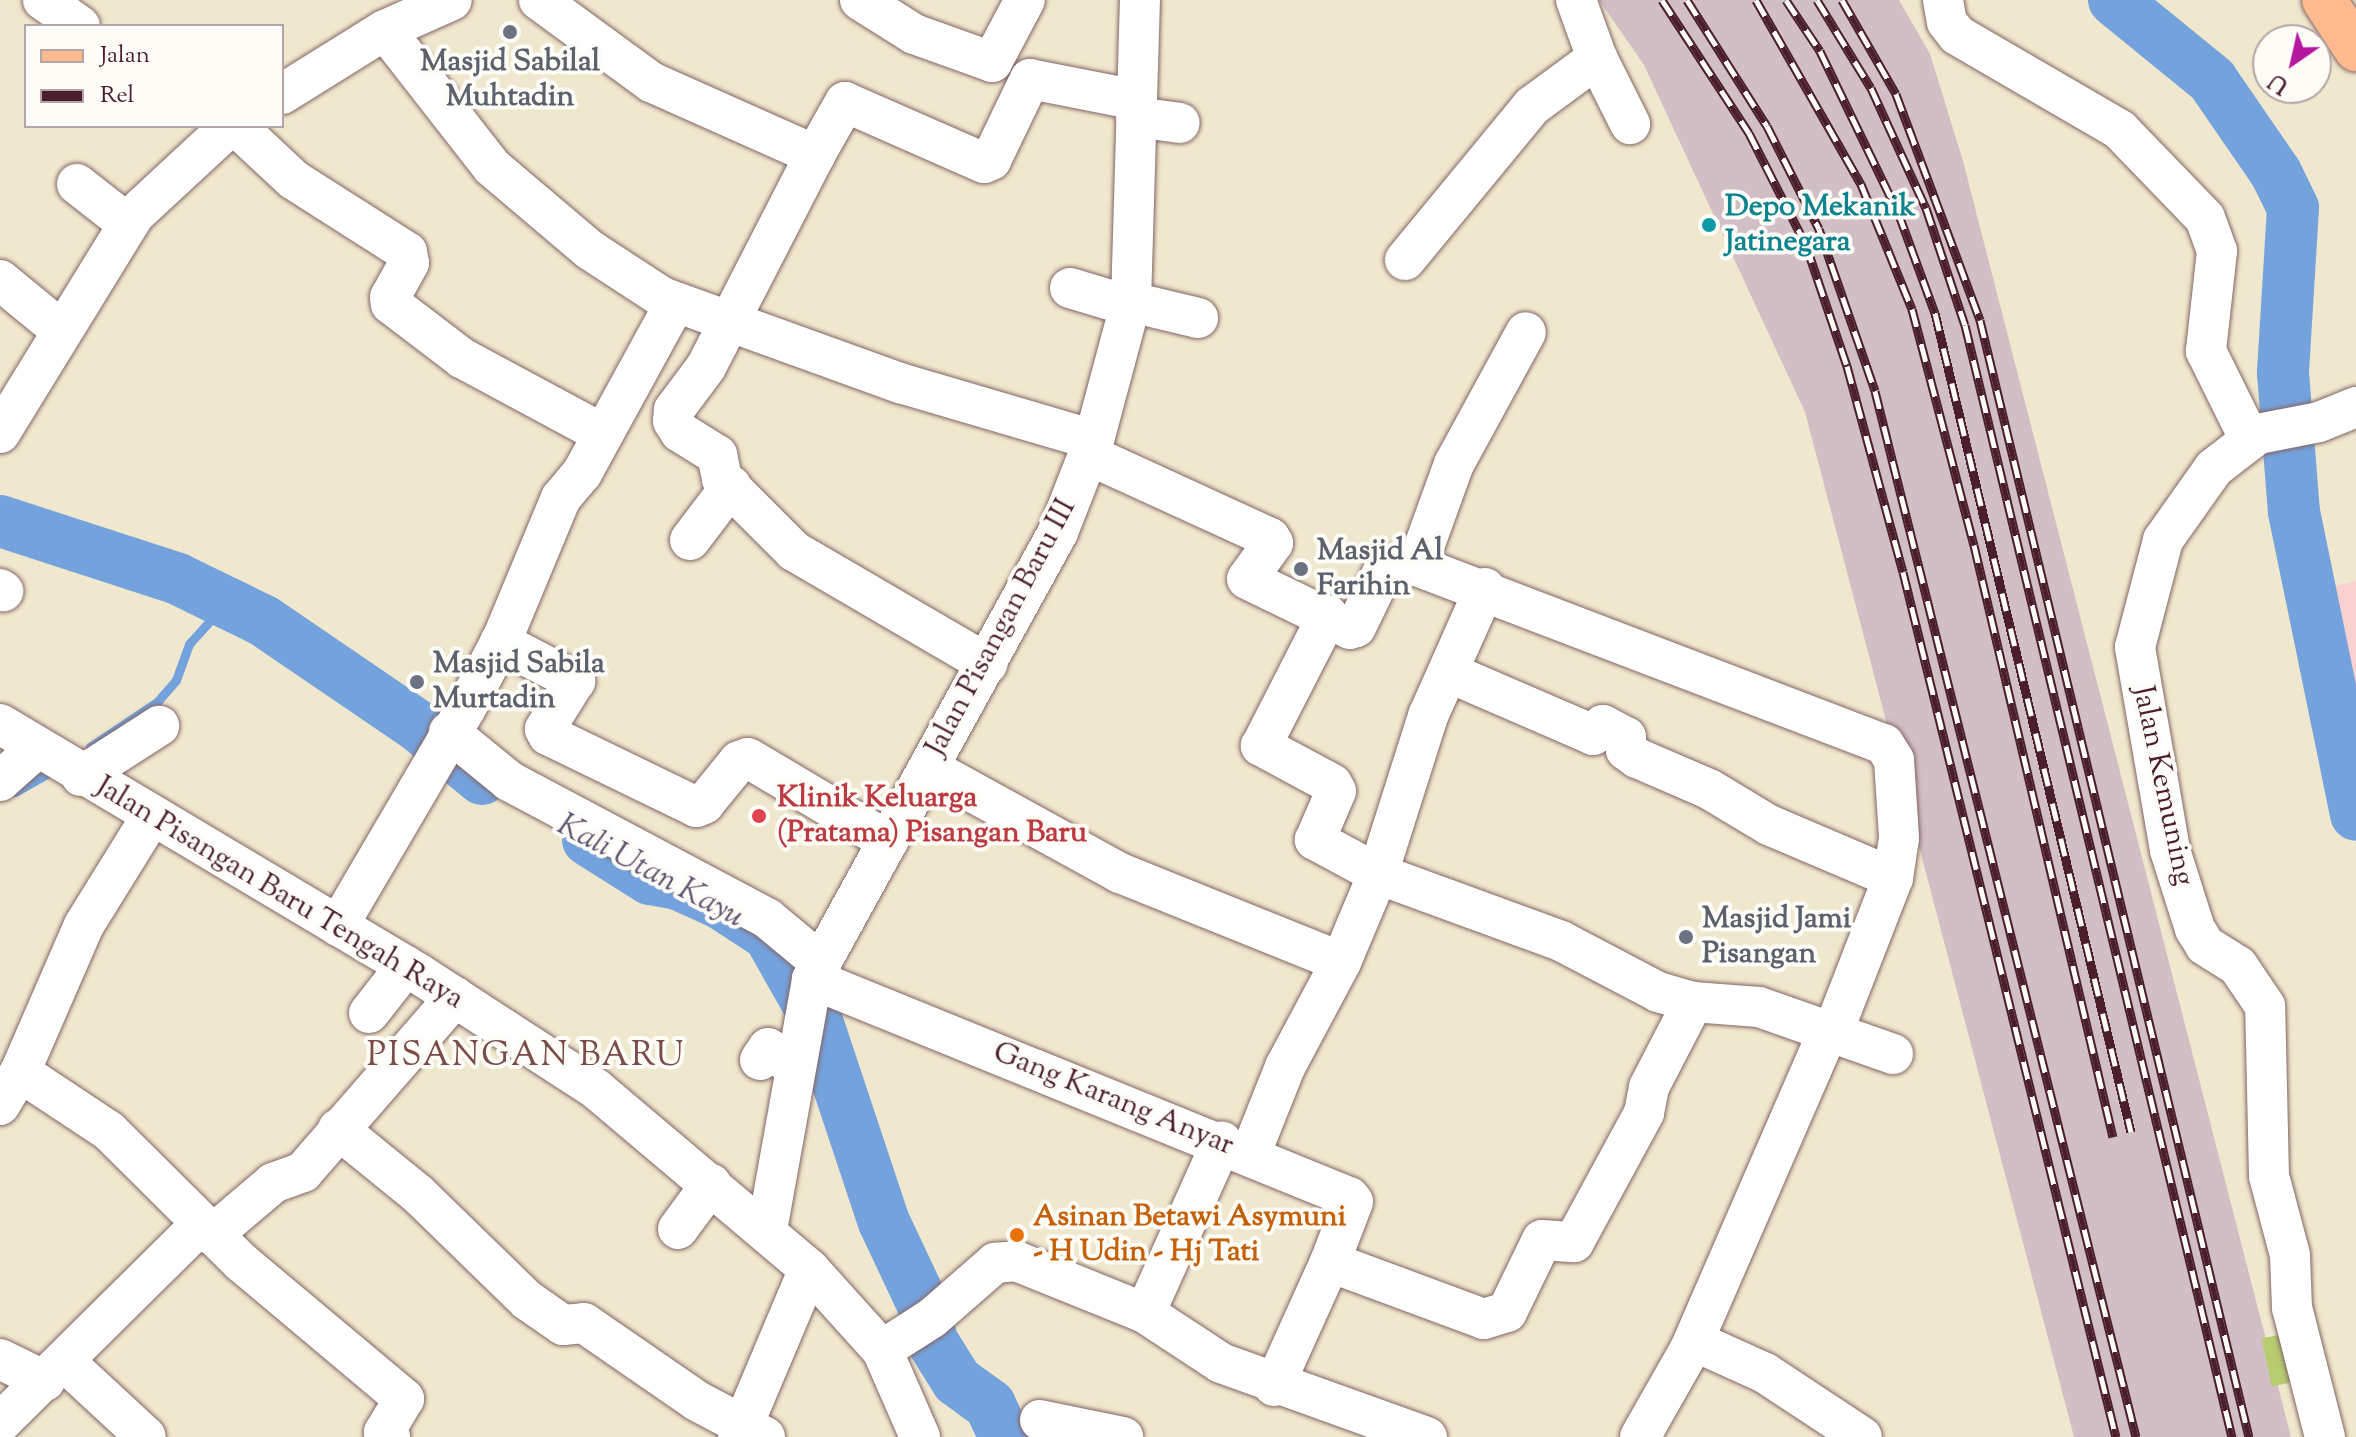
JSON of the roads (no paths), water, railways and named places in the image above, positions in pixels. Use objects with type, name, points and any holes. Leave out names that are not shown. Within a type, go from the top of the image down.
[{"type":"main road","points":[[2324,0],[2356,49]]},
{"type":"street","points":[[43,0],[77,24]]},
{"type":"street","points":[[284,93],[385,30],[452,0]]},
{"type":"street","points":[[539,0],[651,82],[815,155]]},
{"type":"street","points":[[860,0],[914,34],[992,62],[1025,0]]},
{"type":"street","points":[[1576,0],[1597,58],[1630,124]]},
{"type":"street","points":[[1943,0],[1947,22],[1957,35],[2120,130],[2205,218],[2217,251],[2206,351],[2254,437]]},
{"type":"street","name":"Jalan Pisangan Baru III","points":[[767,1230],[777,1063],[812,982],[1058,532],[1091,448],[1131,295],[1137,1]]},
{"type":"street","points":[[385,30],[492,167],[590,250],[675,303],[1091,448],[1270,538],[1273,543],[1247,579],[1356,627],[1386,565],[1417,566],[1485,588],[1884,744],[1894,760],[1899,838],[1893,878],[1831,1031],[1694,1341],[1640,1437]]},
{"type":"street","points":[[1405,260],[1532,106],[1597,58]]},
{"type":"street","points":[[987,664],[794,551],[719,475],[717,455],[680,432],[673,421],[674,410],[730,324],[845,102],[984,163],[991,160],[1030,79],[1180,123]]},
{"type":"street","points":[[0,433],[128,224],[217,130],[407,252],[409,263],[390,297],[391,304],[462,358],[603,434]]},
{"type":"street","points":[[77,184],[128,224]]},
{"type":"street","points":[[1072,276],[1198,318]]},
{"type":"street","points":[[0,280],[62,331]]},
{"type":"street","points":[[338,926],[500,642],[561,498],[603,434],[675,303]]},
{"type":"street","points":[[1417,566],[1454,464],[1526,332]]},
{"type":"street","name":"Jalan Kemuning","points":[[2325,1437],[2292,1308],[2290,1255],[2269,1176],[2265,1006],[2238,966],[2205,945],[2195,929],[2170,850],[2135,647],[2163,540],[2214,468],[2254,437],[2319,422],[2356,407]]},
{"type":"street","points":[[690,540],[731,486]]},
{"type":"street","points":[[1145,1313],[1341,962],[1378,874],[1428,716],[1450,673],[1485,588]]},
{"type":"street","points":[[1328,615],[1261,746],[1332,784],[1336,791],[1315,840],[1378,874],[1561,941],[1658,992],[1693,1002],[1759,1007],[1893,1054]]},
{"type":"street","points":[[500,642],[575,681],[545,729],[548,735],[696,807],[704,804],[739,761],[748,758],[888,841]]},
{"type":"street","points":[[1450,673],[1593,735],[1603,725],[1628,739],[1626,750],[1637,758],[1709,789],[1769,825],[1893,878]]},
{"type":"street","name":"Jalan Pisangan Baru Tengah Raya","points":[[0,724],[62,764],[406,966],[596,1089],[767,1230],[809,1269],[882,1350],[920,1437]]},
{"type":"street","points":[[0,781],[62,764],[159,726]]},
{"type":"street","name":"Gang Karang Anyar","points":[[445,740],[509,781],[768,919],[812,982],[1236,1149],[1353,1202],[1330,1262]]},
{"type":"street","points":[[929,768],[1120,873],[1341,962]]},
{"type":"street","points":[[151,817],[84,925],[10,1088],[109,1131],[206,1230],[404,1399],[384,1435]]},
{"type":"street","points":[[369,1013],[406,966]]},
{"type":"street","points":[[0,1423],[55,1372],[124,1296],[206,1230],[273,1183],[303,1172],[455,997]]},
{"type":"street","points":[[1274,1386],[1330,1262],[1484,1319],[1499,1318],[1542,1240],[1574,1242],[1644,1113],[1649,1087],[1693,1002]]},
{"type":"street","points":[[338,1129],[418,1194],[527,1300],[563,1325],[584,1323],[749,1434],[809,1269]]},
{"type":"street","points":[[678,1229],[711,1184]]},
{"type":"street","points":[[882,1350],[928,1320],[995,1263],[1028,1263],[1145,1313],[1221,1363],[1274,1386],[1427,1437]]},
{"type":"street","points":[[1694,1341],[1765,1373],[1862,1437]]},
{"type":"street","points":[[0,1359],[55,1372],[146,1437]]},
{"type":"street","points":[[1040,1420],[1123,1437]]},
{"type":"waterway","points":[[2114,0],[2212,80],[2276,173],[2293,208],[2283,373],[2294,512],[2356,815]]},
{"type":"waterway","name":"Kali Utan Kayu","points":[[0,521],[178,579],[264,621],[418,726],[482,779]]},
{"type":"waterway","points":[[90,747],[157,702],[176,680],[189,644],[227,602]]},
{"type":"waterway","points":[[15,792],[54,770]]},
{"type":"waterway","name":"Kali Utan Kayu","points":[[588,840],[650,879],[678,884],[720,903],[769,935],[816,1018],[884,1222],[923,1305],[932,1341],[957,1381],[990,1405],[1005,1437]]},
{"type":"railway","points":[[1662,0],[1749,133],[1806,245],[1847,366],[1903,572],[2116,1437]]},
{"type":"railway","points":[[1687,0],[1767,126],[1819,229],[1875,391],[2136,1437]]},
{"type":"railway","points":[[1756,0],[1861,184],[1912,309],[1974,545],[2113,1137]]},
{"type":"railway","points":[[1786,0],[1820,51],[1898,212],[1935,313],[2131,1132]]},
{"type":"railway","points":[[1817,0],[1871,88],[1926,208],[1965,325],[2232,1437]]},
{"type":"railway","points":[[1842,0],[1896,94],[1980,320],[2249,1437]]},
{"type":"place","name":"Masjid Sabilal Muhtadin","points":[[510,32]]},
{"type":"place","name":"Depo Mekanik Jatinegara","points":[[1709,225]]},
{"type":"place","name":"Masjid Al Farihin","points":[[1301,569]]},
{"type":"place","name":"Masjid Sabila Murtadin","points":[[417,682]]},
{"type":"place","name":"Klinik Keluarga (Pratama) Pisangan Baru","points":[[759,816]]},
{"type":"place","name":"Masjid Jami Pisangan","points":[[1686,937]]},
{"type":"place","name":"Asinan Betawi Asymuni - H Udin - Hj Tati","points":[[1017,1235]]},
{"type":"district","name":"PISANGAN BARU","points":[[526,1057]]}]
